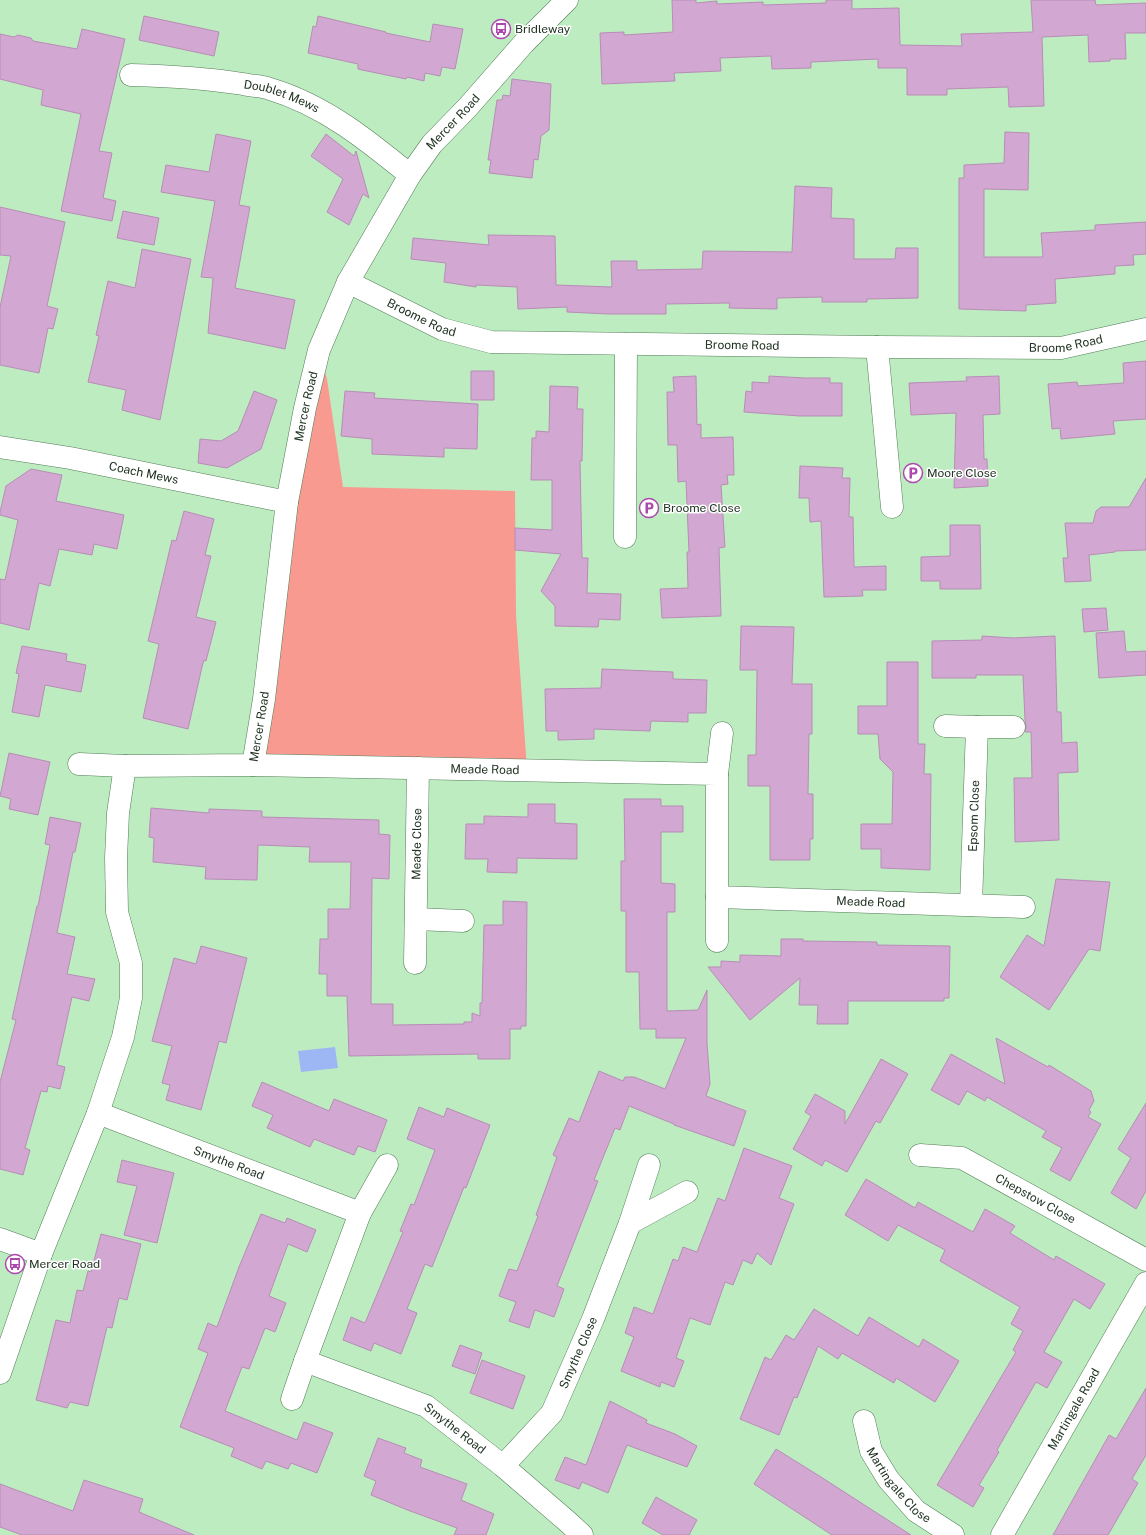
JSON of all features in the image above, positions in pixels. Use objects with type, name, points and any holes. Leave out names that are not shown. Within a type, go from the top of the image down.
[{"type":"street","name":"Mercer Road","points":[[79,764],[125,766],[253,765],[264,699],[287,502],[305,408],[319,350],[348,282],[410,175],[432,144],[467,108],[524,43],[567,0]]},
{"type":"street","name":"Doublet Mews","points":[[131,75],[186,76],[270,89],[300,100],[343,123],[410,175]]},
{"type":"street","name":"Broome Road","points":[[348,282],[442,329],[491,342],[1061,348],[1146,329]]},
{"type":"street","points":[[625,537],[626,344]]},
{"type":"street","points":[[877,347],[892,508]]},
{"type":"street","name":"Coach Mews","points":[[0,447],[70,458],[287,502]]},
{"type":"street","points":[[945,726],[1014,727]]},
{"type":"street","name":"Epsom Close","points":[[970,905],[977,727]]},
{"type":"street","points":[[717,941],[717,774],[722,733]]},
{"type":"street","name":"Meade Road","points":[[253,765],[717,774]]},
{"type":"street","points":[[0,1373],[41,1254],[98,1113],[123,1037],[131,998],[131,963],[117,912],[116,858],[118,813],[125,766]]},
{"type":"street","name":"Meade Close","points":[[415,963],[418,768]]},
{"type":"street","name":"Meade Road","points":[[717,897],[1024,907]]},
{"type":"street","points":[[416,919],[463,921]]},
{"type":"street","name":"Smythe Road","points":[[98,1113],[360,1213]]},
{"type":"street","name":"Chepstow Close","points":[[920,1155],[962,1158],[1146,1260]]},
{"type":"street","points":[[292,1399],[360,1213],[387,1165]]},
{"type":"street","name":"Smythe Close","points":[[503,1466],[552,1413],[593,1319],[630,1224],[649,1166]]},
{"type":"street","points":[[630,1224],[687,1192]]},
{"type":"street","points":[[0,1239],[41,1254]]},
{"type":"street","name":"Martingale Road","points":[[1002,1535],[1146,1282]]},
{"type":"street","name":"Smythe Road","points":[[305,1361],[426,1406],[503,1466],[582,1535]]},
{"type":"street","name":"Martingale Close","points":[[864,1421],[872,1451],[888,1479],[916,1511],[953,1535]]},
{"type":"shaded area","points":[[319,350],[327,379],[343,487],[515,491],[516,615],[527,769],[253,765]]},
{"type":"water","points":[[335,1047],[338,1068],[301,1072],[298,1051]]},
{"type":"building","points":[[672,0],[696,0],[696,3],[717,1],[717,4],[763,2],[763,5],[826,3],[826,0],[852,0],[852,9],[899,8],[900,45],[962,46],[961,34],[1033,32],[1031,0],[1095,0],[1096,5],[1146,3],[1146,33],[1125,33],[1126,59],[1110,59],[1110,61],[1089,62],[1088,35],[1042,37],[1044,106],[1009,107],[1008,87],[947,89],[947,95],[907,95],[907,68],[878,68],[878,59],[811,62],[811,68],[772,69],[771,56],[720,58],[721,71],[674,73],[675,81],[602,84],[600,33],[624,32],[624,35],[673,32]]},
{"type":"building","points":[[144,16],[219,32],[214,56],[139,40]]},
{"type":"building","points":[[318,16],[430,42],[433,24],[463,29],[455,69],[442,67],[440,76],[425,73],[424,81],[362,70],[358,69],[358,64],[308,53],[313,26],[316,27]]},
{"type":"building","points":[[82,29],[125,39],[99,151],[112,153],[103,198],[116,201],[112,221],[61,211],[81,114],[41,105],[43,90],[0,79],[0,34],[14,37],[18,35],[31,38],[33,41],[77,49]]},
{"type":"building","points":[[512,79],[551,84],[549,130],[541,136],[538,160],[534,159],[532,178],[489,173],[491,160],[488,160],[497,100],[502,100],[503,95],[510,96]]},
{"type":"building","points":[[1005,132],[1029,133],[1028,190],[984,189],[984,257],[1043,257],[1041,233],[1095,230],[1095,225],[1146,222],[1146,254],[1133,255],[1134,265],[1115,266],[1115,274],[1055,279],[1056,303],[1026,305],[1026,311],[959,309],[959,178],[964,178],[964,165],[1004,163]]},
{"type":"building","points":[[216,134],[251,141],[239,205],[250,207],[235,288],[295,300],[285,349],[208,333],[213,278],[201,277],[215,201],[161,192],[166,165],[209,172]]},
{"type":"building","points":[[326,134],[354,156],[356,151],[369,198],[363,194],[349,225],[327,212],[343,179],[311,156]]},
{"type":"building","points":[[795,186],[832,188],[831,218],[854,219],[854,259],[895,259],[896,248],[918,248],[918,298],[867,299],[867,302],[822,302],[822,297],[777,298],[777,309],[729,308],[730,303],[666,304],[666,314],[567,312],[567,307],[518,309],[517,287],[476,285],[476,287],[444,282],[446,263],[411,259],[413,238],[489,245],[488,235],[555,236],[556,285],[612,287],[611,261],[637,261],[637,270],[702,269],[703,251],[792,252]]},
{"type":"building","points":[[0,207],[65,222],[47,306],[58,309],[53,329],[48,328],[39,373],[0,365],[0,307],[11,256],[0,255]]},
{"type":"building","points":[[123,211],[159,218],[154,245],[117,238]]},
{"type":"building","points":[[142,249],[191,259],[160,420],[122,410],[126,390],[88,382],[99,336],[96,335],[108,281],[135,288]]},
{"type":"building","points":[[1146,361],[1146,419],[1113,421],[1115,434],[1061,439],[1060,428],[1052,429],[1048,384],[1077,382],[1078,386],[1124,383],[1123,363]]},
{"type":"building","points":[[471,371],[494,371],[494,400],[471,400]]},
{"type":"building","points":[[696,376],[697,425],[701,424],[701,438],[733,437],[734,475],[727,475],[728,484],[721,485],[725,547],[719,548],[721,616],[662,618],[660,589],[688,588],[687,552],[689,552],[686,481],[678,482],[677,445],[668,445],[667,392],[674,392],[673,377]]},
{"type":"building","points":[[769,376],[830,378],[830,383],[842,383],[842,416],[800,416],[744,412],[746,391],[752,392],[752,382],[769,383]]},
{"type":"building","points":[[999,376],[1000,414],[983,415],[984,459],[987,459],[988,486],[954,488],[956,413],[911,415],[909,383],[967,381],[966,377]]},
{"type":"building","points":[[550,386],[578,387],[577,409],[583,409],[582,461],[580,461],[582,558],[588,558],[587,593],[621,594],[620,620],[599,619],[598,627],[555,626],[555,606],[541,591],[561,554],[515,550],[515,528],[552,530],[552,480],[531,480],[532,438],[536,438],[536,431],[549,432]]},
{"type":"building","points":[[254,391],[277,400],[261,449],[227,468],[198,463],[200,439],[221,441],[238,431]]},
{"type":"building","points":[[345,391],[375,393],[374,398],[478,404],[477,449],[444,448],[444,457],[372,454],[372,439],[341,436]]},
{"type":"building","points":[[800,466],[843,468],[842,478],[850,478],[849,517],[853,517],[854,567],[886,566],[886,590],[862,590],[863,596],[824,597],[821,521],[810,522],[809,498],[799,498]]},
{"type":"building","points":[[31,469],[62,475],[56,501],[124,515],[117,549],[94,544],[92,555],[59,549],[50,586],[39,583],[29,630],[0,623],[0,579],[5,580],[18,520],[0,515],[0,512],[6,486]]},
{"type":"building","points":[[1146,478],[1146,550],[1115,551],[1089,555],[1091,581],[1065,582],[1063,558],[1068,558],[1065,523],[1093,523],[1096,511],[1101,507],[1129,507]]},
{"type":"building","points":[[184,511],[214,519],[205,555],[211,556],[196,617],[216,622],[206,661],[204,660],[202,667],[188,729],[143,718],[159,644],[148,641],[172,540],[176,541]]},
{"type":"building","points":[[950,525],[980,525],[981,589],[940,589],[940,581],[921,581],[921,557],[950,556]]},
{"type":"building","points":[[1106,608],[1108,630],[1084,632],[1082,609]]},
{"type":"building","points":[[741,626],[794,627],[792,684],[812,684],[812,734],[809,734],[808,794],[813,794],[813,839],[810,839],[810,860],[770,860],[770,786],[748,786],[748,755],[756,755],[757,670],[740,670]]},
{"type":"building","points":[[1124,631],[1126,652],[1146,651],[1146,675],[1099,678],[1096,633]]},
{"type":"building","points":[[982,636],[1013,638],[1055,636],[1057,712],[1061,712],[1062,743],[1077,742],[1078,772],[1058,773],[1059,840],[1015,842],[1014,778],[1032,778],[1031,732],[1025,732],[1023,675],[976,675],[976,678],[932,678],[932,641],[982,640]]},
{"type":"building","points":[[22,646],[67,654],[66,661],[86,665],[81,692],[45,685],[39,717],[12,712],[19,674],[16,673]]},
{"type":"building","points":[[887,662],[918,662],[918,744],[925,744],[924,774],[931,774],[930,870],[881,868],[881,849],[861,849],[861,824],[892,824],[893,772],[880,759],[878,734],[858,734],[858,706],[887,706]]},
{"type":"building","points":[[602,669],[673,672],[673,679],[707,680],[706,713],[688,713],[688,722],[651,721],[650,731],[594,729],[594,739],[558,740],[558,731],[546,731],[545,689],[601,688]]},
{"type":"building","points":[[9,753],[50,762],[38,815],[9,809],[11,799],[0,796]]},
{"type":"building","points":[[624,799],[661,799],[661,806],[683,806],[683,832],[661,832],[661,883],[675,884],[675,912],[667,912],[667,1011],[698,1010],[707,990],[707,1043],[710,1084],[706,1096],[746,1111],[734,1146],[674,1125],[629,1106],[620,1130],[615,1128],[594,1180],[598,1181],[557,1286],[564,1289],[554,1317],[535,1310],[529,1328],[509,1321],[516,1302],[499,1296],[509,1269],[517,1271],[538,1216],[536,1215],[557,1157],[553,1155],[569,1118],[579,1122],[599,1071],[623,1081],[625,1077],[634,1077],[665,1089],[686,1038],[656,1038],[656,1029],[640,1029],[639,972],[626,972],[626,911],[621,911],[621,861],[625,861]]},
{"type":"building","points":[[528,804],[555,804],[555,823],[577,824],[577,859],[517,858],[517,873],[487,872],[488,859],[465,859],[466,824],[484,824],[484,816],[528,817]]},
{"type":"building","points":[[151,808],[209,813],[209,809],[262,811],[262,817],[379,820],[379,834],[390,835],[389,879],[372,878],[371,1004],[393,1004],[393,1025],[464,1024],[464,1022],[472,1022],[472,1013],[480,1016],[480,1003],[482,1003],[484,925],[503,925],[503,901],[527,902],[526,1026],[521,1026],[521,1029],[510,1029],[510,1059],[478,1059],[478,1054],[349,1056],[347,996],[327,996],[327,974],[319,974],[320,939],[328,939],[328,909],[350,909],[351,862],[309,862],[310,847],[258,845],[257,880],[205,879],[206,867],[153,862],[154,838],[149,837]]},
{"type":"building","points":[[50,817],[81,823],[75,852],[73,852],[57,933],[75,937],[67,974],[95,979],[89,1001],[72,997],[57,1065],[65,1067],[60,1089],[48,1086],[47,1092],[41,1091],[25,1148],[30,1150],[23,1175],[0,1169],[0,1082],[16,1020],[12,1019],[38,906],[50,845],[45,844]]},
{"type":"building","points":[[1056,879],[1110,882],[1100,951],[1089,949],[1049,1010],[1000,977],[1027,935],[1044,946]]},
{"type":"building","points":[[781,939],[803,939],[803,941],[877,942],[877,945],[950,946],[949,998],[944,998],[944,1001],[848,1001],[848,1024],[817,1024],[818,1005],[799,1005],[800,978],[750,1020],[708,967],[721,967],[721,961],[740,962],[740,955],[781,956]]},
{"type":"building","points":[[201,946],[247,958],[226,1043],[219,1041],[201,1110],[166,1100],[170,1085],[162,1083],[172,1046],[152,1041],[174,958],[196,964]]},
{"type":"building","points":[[996,1038],[1048,1067],[1049,1065],[1091,1091],[1094,1101],[1089,1110],[1091,1112],[1088,1117],[1101,1124],[1070,1181],[1050,1170],[1062,1148],[1042,1137],[1046,1131],[987,1097],[985,1101],[967,1091],[959,1105],[931,1090],[951,1054],[1005,1084]]},
{"type":"building","points":[[881,1059],[908,1074],[880,1123],[876,1121],[847,1172],[825,1160],[822,1166],[793,1149],[811,1116],[805,1112],[815,1094],[845,1111],[845,1124]]},
{"type":"building","points":[[262,1082],[329,1111],[334,1099],[387,1120],[375,1152],[358,1146],[354,1155],[314,1139],[310,1147],[267,1128],[273,1115],[252,1106]]},
{"type":"building","points":[[1146,1103],[1146,1191],[1136,1209],[1111,1193],[1131,1158],[1118,1149]]},
{"type":"building","points":[[419,1107],[444,1117],[447,1108],[490,1125],[466,1188],[464,1187],[432,1267],[425,1264],[407,1309],[417,1313],[401,1354],[374,1343],[371,1351],[343,1340],[351,1317],[365,1323],[403,1232],[400,1231],[411,1204],[414,1205],[435,1150],[407,1139]]},
{"type":"building","points":[[744,1148],[792,1166],[779,1198],[794,1204],[771,1265],[757,1253],[752,1264],[743,1260],[733,1285],[725,1282],[710,1325],[690,1318],[676,1358],[684,1361],[674,1387],[661,1382],[660,1387],[621,1371],[634,1337],[625,1333],[634,1307],[653,1314],[673,1259],[678,1261],[683,1247],[697,1252],[718,1198],[725,1201]]},
{"type":"building","points":[[122,1160],[174,1173],[157,1243],[124,1235],[137,1186],[117,1182]]},
{"type":"building","points":[[866,1179],[915,1208],[918,1202],[973,1232],[985,1209],[1015,1226],[1010,1233],[1054,1260],[1056,1256],[1105,1284],[1090,1309],[1074,1299],[1044,1352],[1062,1362],[1047,1388],[1036,1382],[997,1450],[999,1452],[979,1485],[984,1488],[973,1507],[937,1485],[1016,1352],[1013,1350],[1023,1331],[1011,1324],[1020,1307],[940,1261],[945,1250],[898,1225],[888,1241],[845,1215]]},
{"type":"building","points":[[261,1214],[285,1223],[287,1218],[316,1230],[307,1252],[288,1244],[269,1296],[286,1303],[275,1332],[265,1328],[249,1369],[242,1367],[225,1411],[297,1440],[304,1422],[333,1433],[317,1473],[291,1463],[288,1469],[266,1461],[262,1469],[231,1456],[234,1448],[180,1427],[208,1353],[198,1349],[208,1323],[217,1327],[239,1267]]},
{"type":"building","points":[[101,1234],[141,1244],[127,1300],[119,1298],[112,1328],[107,1327],[88,1406],[70,1402],[67,1408],[36,1400],[56,1320],[70,1323],[77,1290],[83,1291],[88,1271],[91,1272]]},
{"type":"building","points":[[814,1309],[858,1336],[869,1317],[919,1347],[923,1339],[959,1361],[935,1402],[896,1378],[894,1383],[842,1353],[838,1359],[818,1346],[797,1398],[794,1397],[779,1435],[740,1419],[765,1357],[771,1360],[786,1335],[794,1340]]},
{"type":"building","points":[[460,1345],[482,1353],[475,1374],[452,1366]]},
{"type":"building","points":[[482,1360],[525,1376],[513,1409],[470,1393]]},
{"type":"building","points":[[1146,1388],[1146,1455],[1132,1479],[1138,1483],[1108,1535],[1053,1535],[1109,1435],[1116,1439]]},
{"type":"building","points":[[610,1401],[647,1420],[646,1423],[675,1434],[697,1446],[687,1467],[627,1445],[608,1493],[582,1482],[579,1489],[555,1480],[565,1457],[586,1465]]},
{"type":"building","points":[[378,1438],[406,1448],[404,1453],[422,1460],[420,1467],[467,1484],[461,1500],[494,1514],[486,1535],[454,1535],[457,1528],[371,1495],[376,1481],[364,1476]]},
{"type":"building","points":[[776,1449],[911,1535],[832,1535],[754,1484]]},
{"type":"building","points":[[84,1480],[143,1499],[139,1512],[194,1535],[22,1535],[0,1527],[0,1484],[73,1511]]},
{"type":"building","points":[[656,1497],[697,1520],[689,1535],[663,1535],[642,1523]]},
{"type":"place","name":"Bridleway","points":[[501,29]]},
{"type":"place","name":"Moore Close","points":[[913,473]]},
{"type":"place","name":"Broome Close","points":[[649,508]]},
{"type":"place","name":"Mercer Road","points":[[15,1264]]}]
